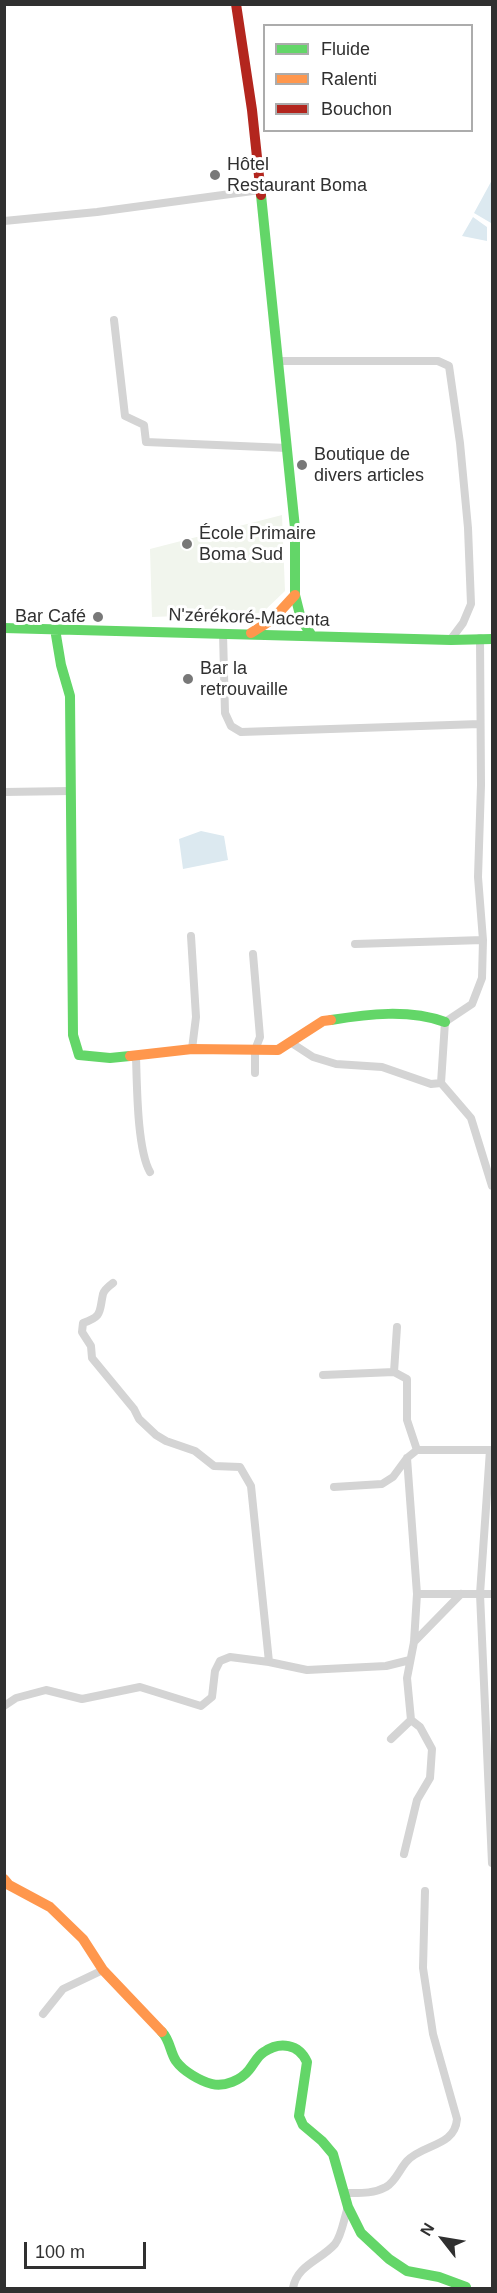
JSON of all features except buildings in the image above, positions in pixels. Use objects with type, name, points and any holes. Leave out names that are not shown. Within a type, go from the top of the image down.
[{"type":"main road","points":[[236,4],[252,110],[279,361],[295,528],[295,595],[301,619],[312,636]]},
{"type":"main road","points":[[251,633],[273,619],[295,595]]},
{"type":"main road","name":"N'zérékoré-Macenta","points":[[4,628],[451,640],[492,639]]},
{"type":"main road","points":[[55,629],[61,665],[70,696],[73,1035],[80,1055],[110,1058],[192,1050],[278,1050],[323,1020],[363,1015],[424,1014],[445,1022]]},
{"type":"main road","points":[[4,1879],[9,1885],[50,1907],[83,1939],[103,1970],[167,2037],[176,2061],[191,2074],[212,2084],[231,2082],[247,2073],[263,2052],[281,2045],[296,2048],[304,2055],[307,2062],[299,2115],[303,2126],[322,2141],[333,2154],[348,2207],[362,2233],[389,2259],[407,2271],[439,2277],[466,2287]]},
{"type":"street","points":[[4,221],[97,212],[171,200],[260,190]]},
{"type":"street","points":[[114,320],[125,416],[144,425],[146,442],[287,448]]},
{"type":"street","points":[[279,361],[438,361],[449,366],[465,496],[471,604],[463,623],[451,640]]},
{"type":"street","points":[[223,633],[225,713],[231,726],[241,732],[480,724]]},
{"type":"street","points":[[480,638],[481,785],[478,877],[483,940],[482,978],[472,1004],[445,1022],[441,1083],[471,1118],[492,1186]]},
{"type":"street","points":[[4,792],[71,791]]},
{"type":"street","points":[[190,936],[196,1017],[192,1050]]},
{"type":"street","points":[[356,944],[483,940]]},
{"type":"street","points":[[253,954],[260,1037],[255,1050],[255,1072]]},
{"type":"street","points":[[290,1042],[313,1057],[336,1065],[382,1067],[431,1084],[441,1083]]},
{"type":"street","points":[[136,1056],[141,1132],[150,1172]]},
{"type":"street","points":[[112,1283],[103,1292],[101,1312],[92,1320],[83,1323],[82,1332],[91,1346],[92,1358],[140,1419],[156,1435],[166,1442],[180,1444],[195,1451],[214,1466],[240,1467],[251,1486],[269,1662]]},
{"type":"street","points":[[394,1372],[397,1328]]},
{"type":"street","points":[[323,1375],[394,1372],[407,1380],[407,1420],[417,1450]]},
{"type":"street","points":[[334,1487],[382,1484],[393,1477],[407,1458],[417,1450],[491,1450],[480,1594],[492,1863]]},
{"type":"street","points":[[391,1739],[411,1720],[407,1678],[414,1642],[417,1594],[407,1458]]},
{"type":"street","points":[[417,1594],[492,1594]]},
{"type":"street","points":[[414,1642],[461,1594]]},
{"type":"street","points":[[4,1706],[16,1698],[46,1690],[82,1699],[140,1687],[201,1706],[212,1697],[215,1671],[220,1661],[230,1657],[307,1670],[386,1666],[410,1660]]},
{"type":"street","points":[[404,1854],[417,1800],[430,1778],[432,1749],[420,1727],[411,1720]]},
{"type":"street","points":[[345,2193],[374,2192],[390,2185],[411,2157],[439,2145],[455,2130],[457,2124],[433,2034],[423,1968],[426,1891]]},
{"type":"street","points":[[43,2014],[63,1989],[103,1970]]},
{"type":"street","points":[[293,2289],[303,2267],[320,2257],[336,2242],[348,2207]]},
{"type":"shaded area","points":[[492,180],[492,226],[491,223],[474,213]]},
{"type":"shaded area","points":[[473,217],[487,227],[487,241],[462,236]]},
{"type":"shaded area","points":[[282,515],[285,591],[262,613],[152,617],[150,549]]},
{"type":"shaded area","points":[[201,831],[224,836],[228,860],[183,869],[179,839]]},
{"type":"traffic: fast","points":[[261,195],[295,528],[295,595],[301,619],[312,636]]},
{"type":"traffic: fast","points":[[4,628],[451,640],[492,639]]},
{"type":"traffic: fast","points":[[55,629],[61,665],[70,696],[73,1035],[79,1055],[110,1058],[130,1056]]},
{"type":"traffic: fast","points":[[331,1020],[403,1014],[445,1022]]},
{"type":"traffic: fast","points":[[162,2032],[179,2065],[202,2081],[212,2084],[227,2084],[237,2080],[246,2074],[260,2055],[276,2046],[288,2046],[299,2051],[307,2062],[299,2116],[303,2125],[333,2154],[348,2207],[361,2233],[389,2259],[407,2271],[439,2277],[466,2287]]},
{"type":"traffic: slow","points":[[251,633],[273,619],[295,595]]},
{"type":"traffic: slow","points":[[130,1056],[192,1049],[278,1050],[323,1021],[331,1020]]},
{"type":"traffic: slow","points":[[4,1879],[9,1885],[50,1907],[83,1939],[103,1970],[162,2032]]},
{"type":"traffic: jam","points":[[236,4],[252,110],[261,195]]},
{"type":"place","name":"Hôtel Restaurant Boma","points":[[215,175]]},
{"type":"place","name":"Boutique de divers articles","points":[[302,465]]},
{"type":"place","name":"École Primaire Boma Sud","points":[[187,544]]},
{"type":"place","name":"Bar Café","points":[[98,617]]},
{"type":"place","name":"Bar la retrouvaille","points":[[188,679]]}]
